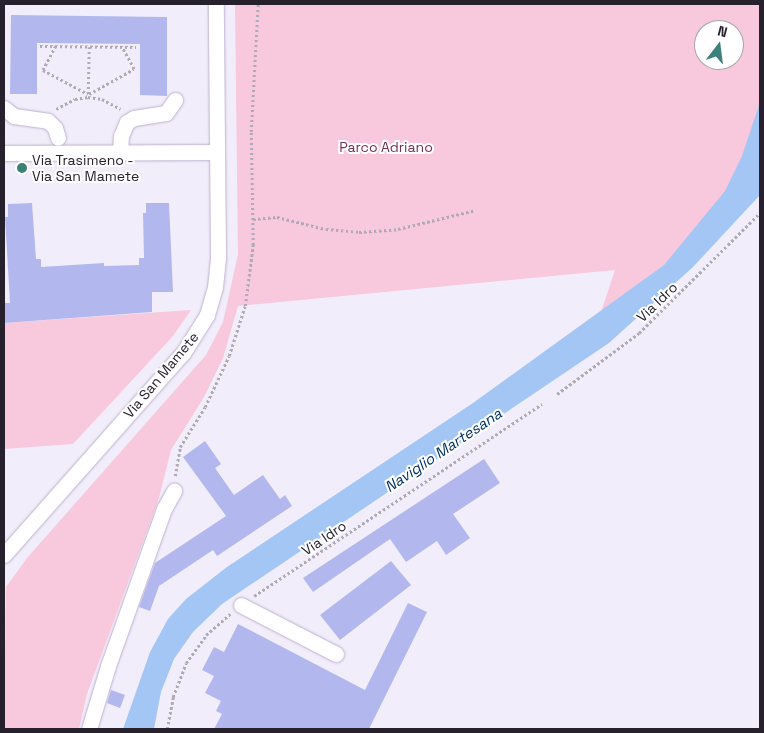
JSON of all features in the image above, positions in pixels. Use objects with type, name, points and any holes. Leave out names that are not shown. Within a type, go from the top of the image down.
[{"type":"street","name":"Via San Mamete","points":[[4,555],[183,353],[201,327],[212,301],[217,272],[216,4]]},
{"type":"street","points":[[120,153],[122,131],[131,119],[166,114],[175,100]]},
{"type":"street","points":[[4,108],[14,116],[48,121],[55,128],[58,138]]},
{"type":"street","points":[[4,153],[218,152]]},
{"type":"street","points":[[89,729],[149,550],[168,500],[174,491]]},
{"type":"street","points":[[241,605],[336,654]]},
{"type":"path","points":[[174,491],[180,447],[205,407],[230,356],[244,306],[253,219],[251,132],[258,4]]},
{"type":"path","points":[[40,46],[136,47]]},
{"type":"path","points":[[56,46],[43,70],[88,96],[114,104],[131,119]]},
{"type":"path","points":[[88,96],[89,47]]},
{"type":"path","points":[[48,121],[53,111],[63,104],[88,96],[134,69],[122,47]]},
{"type":"path","points":[[253,219],[277,217],[326,229],[359,232],[398,229],[476,210]]},
{"type":"path","name":"Via Idro","points":[[557,394],[639,333],[760,213]]},
{"type":"path","name":"Via Idro","points":[[167,729],[175,688],[189,656],[210,630],[241,605],[542,404]]},
{"type":"green space","name":"Parco Adriano","points":[[235,4],[760,4],[760,171],[664,265],[601,312],[615,270],[238,306],[223,358],[204,397],[171,450],[159,498],[87,694],[79,729],[4,729],[6,587],[27,558],[206,355],[223,322],[238,254]]},
{"type":"green space","points":[[191,310],[173,336],[73,444],[4,449],[4,323]]},
{"type":"water","name":"Naviglio Martesana","points":[[760,102],[760,195],[693,267],[609,343],[222,604],[193,632],[174,659],[161,692],[154,729],[123,729],[150,652],[168,619],[186,599],[227,567],[473,403],[664,265],[725,191],[742,156]]},
{"type":"building","points":[[11,15],[167,17],[167,96],[140,95],[140,44],[37,43],[37,94],[10,94]]},
{"type":"building","points":[[32,203],[36,259],[41,259],[41,267],[104,263],[104,266],[139,265],[139,258],[144,258],[143,213],[146,213],[146,203],[169,203],[173,292],[152,292],[152,312],[4,323],[4,303],[10,303],[5,217],[8,217],[8,204]]},
{"type":"building","points":[[205,441],[221,464],[215,468],[234,495],[263,475],[280,499],[285,495],[292,506],[217,556],[213,550],[159,586],[150,611],[139,607],[155,563],[226,516],[183,457]]},
{"type":"building","points":[[484,459],[500,483],[453,514],[470,538],[446,555],[437,541],[406,562],[390,539],[313,592],[303,578]]},
{"type":"building","points":[[391,561],[411,585],[340,640],[320,615]]},
{"type":"building","points":[[408,603],[427,612],[369,729],[214,729],[222,714],[216,711],[221,701],[205,693],[214,676],[202,670],[214,647],[224,652],[238,624],[365,690]]},
{"type":"building","points":[[111,690],[125,695],[120,708],[107,703]]},
{"type":"place","name":"Via Trasimeno - Via San Mamete","points":[[22,168]]}]
